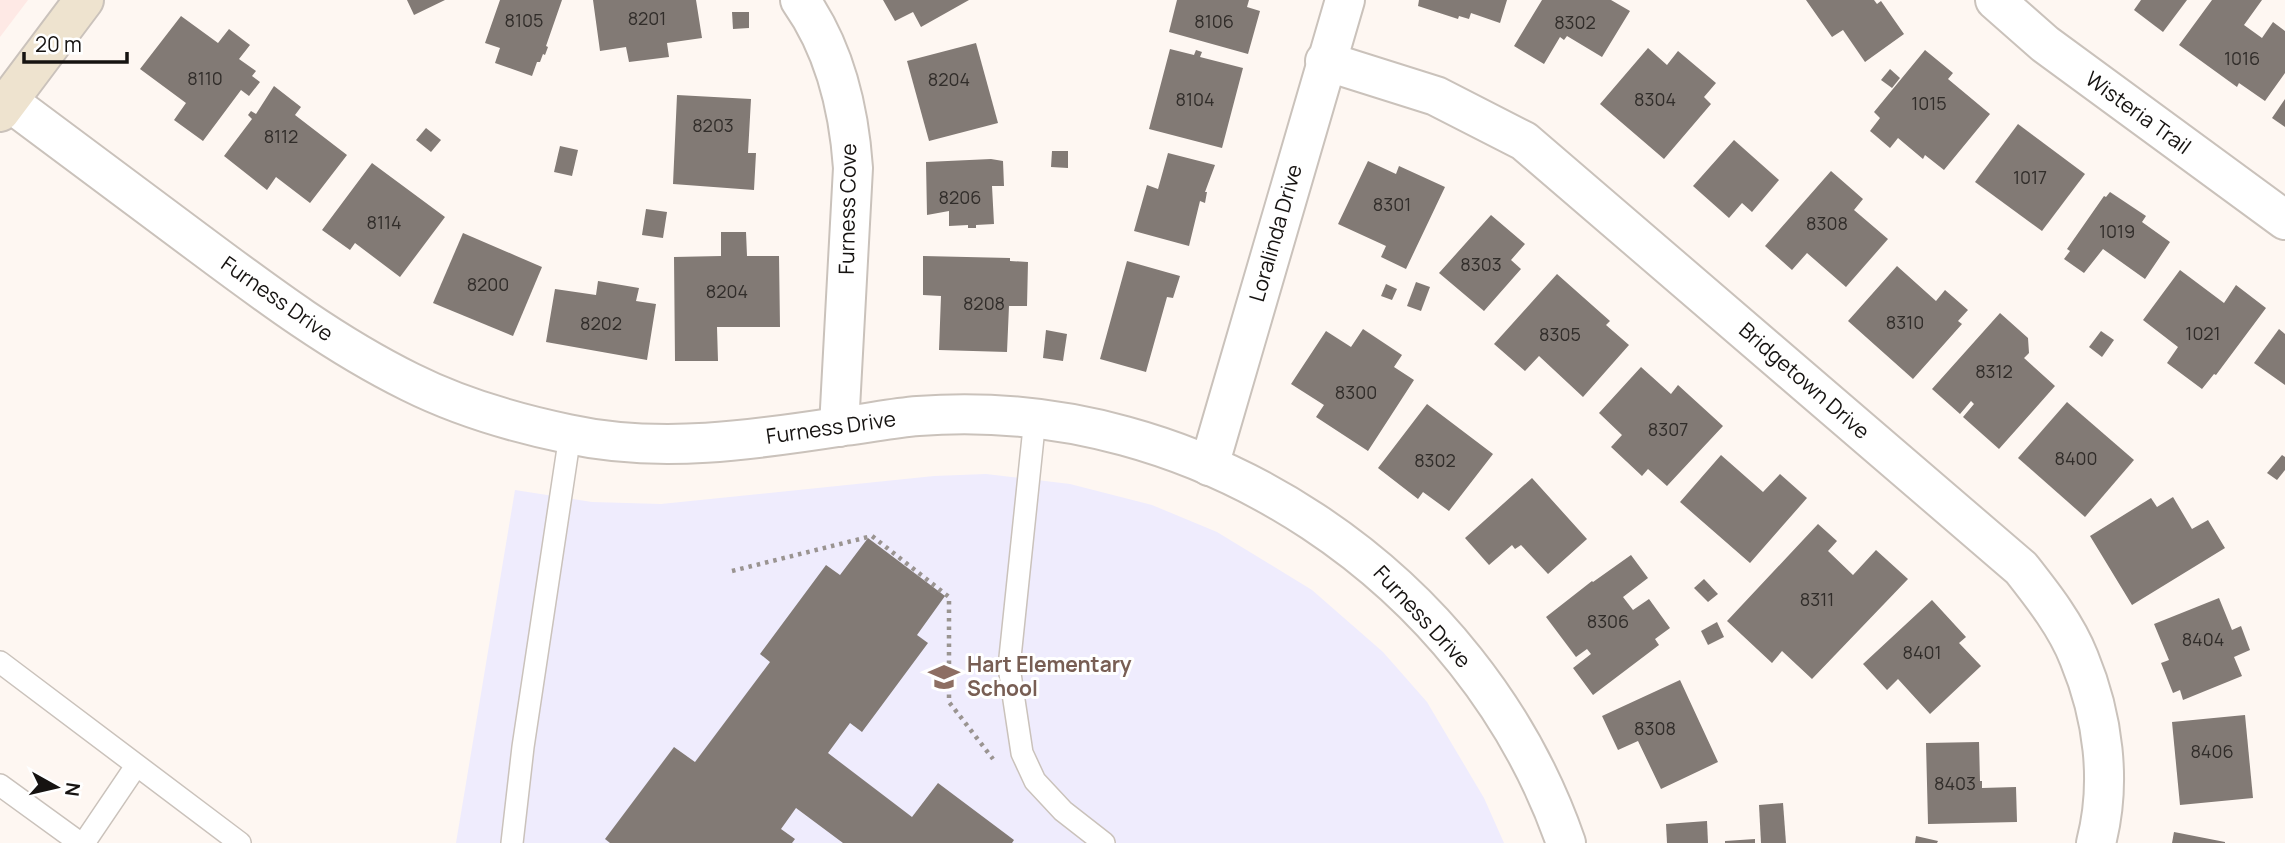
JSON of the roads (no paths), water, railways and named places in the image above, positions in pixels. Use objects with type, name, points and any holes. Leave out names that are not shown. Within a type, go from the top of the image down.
[{"type":"street","points":[[4,106],[84,0]]},
{"type":"street","name":"Furness Cove","points":[[800,0],[825,47],[840,83],[848,114],[851,144],[853,168],[839,427]]},
{"type":"street","name":"Loralinda Drive","points":[[1209,466],[1325,61],[1345,0]]},
{"type":"street","name":"Wisteria Trail","points":[[1995,0],[2045,44],[2285,220]]},
{"type":"street","name":"Bridgetown Drive","points":[[1325,61],[1436,96],[1524,141],[2021,568],[2050,605],[2078,657],[2097,710],[2104,766],[2102,819],[2096,843]]},
{"type":"street","name":"Furness Drive","points":[[4,106],[271,297],[355,353],[415,385],[467,405],[570,435],[634,442],[700,444],[916,416],[985,414],[1035,418],[1084,425],[1136,438],[1209,466],[1264,492],[1313,520],[1369,560],[1414,603],[1456,650],[1494,699],[1527,752],[1554,808],[1566,843]]},
{"type":"lane","points":[[1035,418],[1009,667],[1022,753],[1034,781],[1063,811],[1104,843]]},
{"type":"lane","points":[[512,843],[523,747],[570,435]]},
{"type":"lane","points":[[0,662],[240,843]]},
{"type":"lane","points":[[0,785],[82,843],[136,766]]},
{"type":"place","name":"Hart Elementary School","points":[[944,677]]}]
